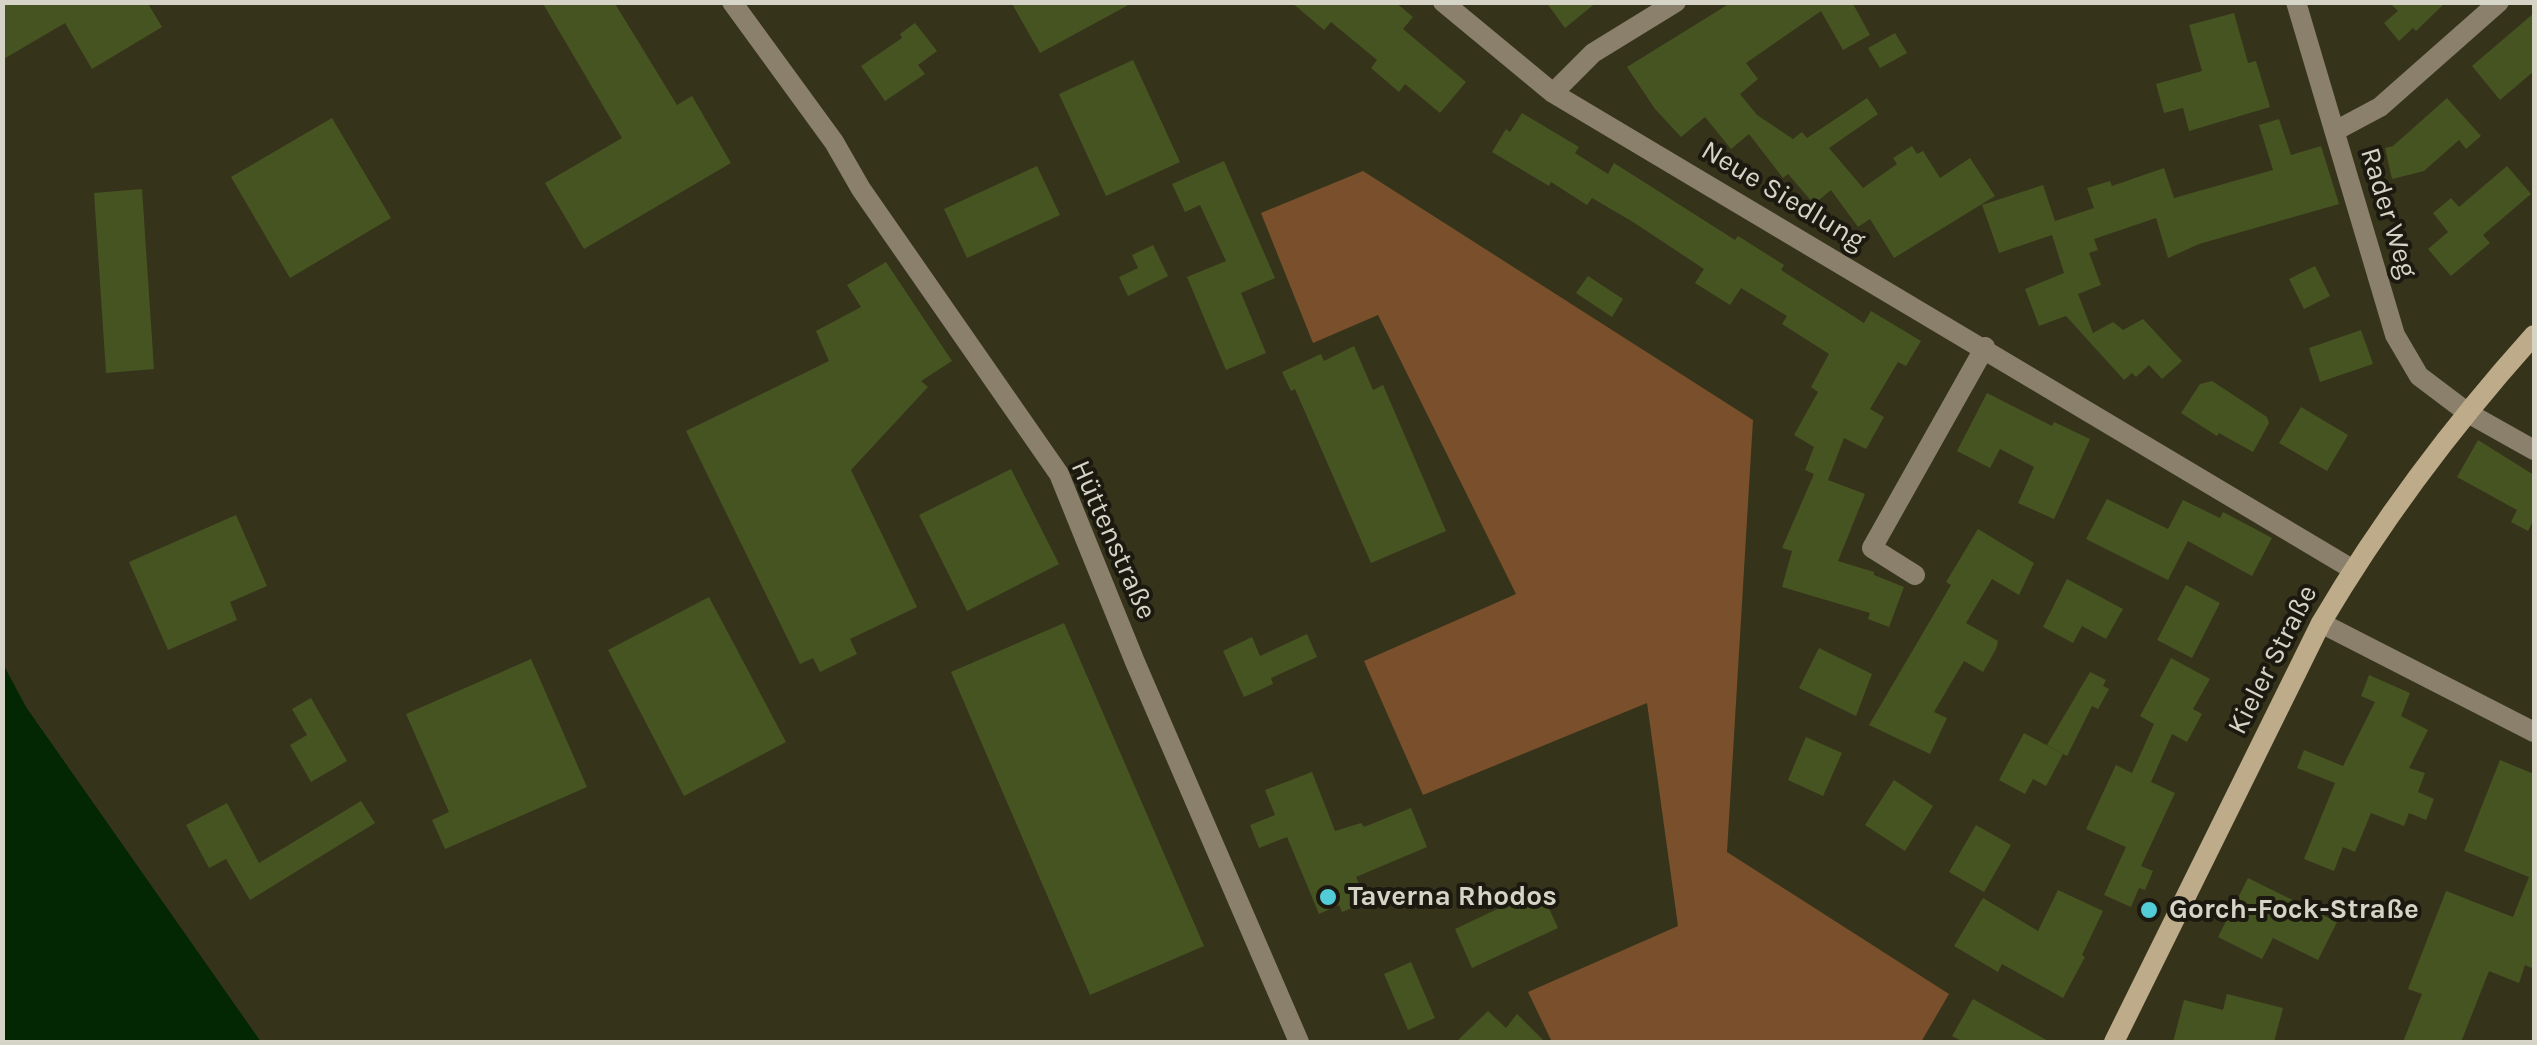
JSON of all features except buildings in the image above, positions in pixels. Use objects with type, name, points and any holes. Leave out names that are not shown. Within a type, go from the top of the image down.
[{"type":"main road","name":"Kieler Straße","points":[[2114,1042],[2320,623],[2352,569],[2468,413],[2534,335]]},
{"type":"street","name":"Hüttenstraße","points":[[732,2],[834,142],[861,189],[1058,474],[1299,1042]]},
{"type":"street","name":"Neue Siedlung","points":[[1443,2],[1553,92],[2352,569]]},
{"type":"street","points":[[1553,92],[1593,52],[1676,2]]},
{"type":"street","name":"Rader Weg","points":[[2296,2],[2396,335],[2419,376],[2468,413],[2534,450]]},
{"type":"street","points":[[2335,131],[2380,107],[2499,2]]},
{"type":"street","points":[[1915,576],[1872,548],[1985,348]]},
{"type":"street","points":[[2320,623],[2534,732]]},
{"type":"shaded area","points":[[1363,171],[1753,420],[1727,852],[1949,994],[1921,1042],[1552,1042],[1528,992],[1678,926],[1647,703],[1423,795],[1364,661],[1516,594],[1378,315],[1313,343],[1261,213]]},
{"type":"shaded area","points":[[2,662],[26,707],[261,1042],[3,1042]]},
{"type":"place","name":"Taverna Rhodos","points":[[1328,897]]},
{"type":"place","name":"Gorch-Fock-Straße","points":[[2149,910]]}]
